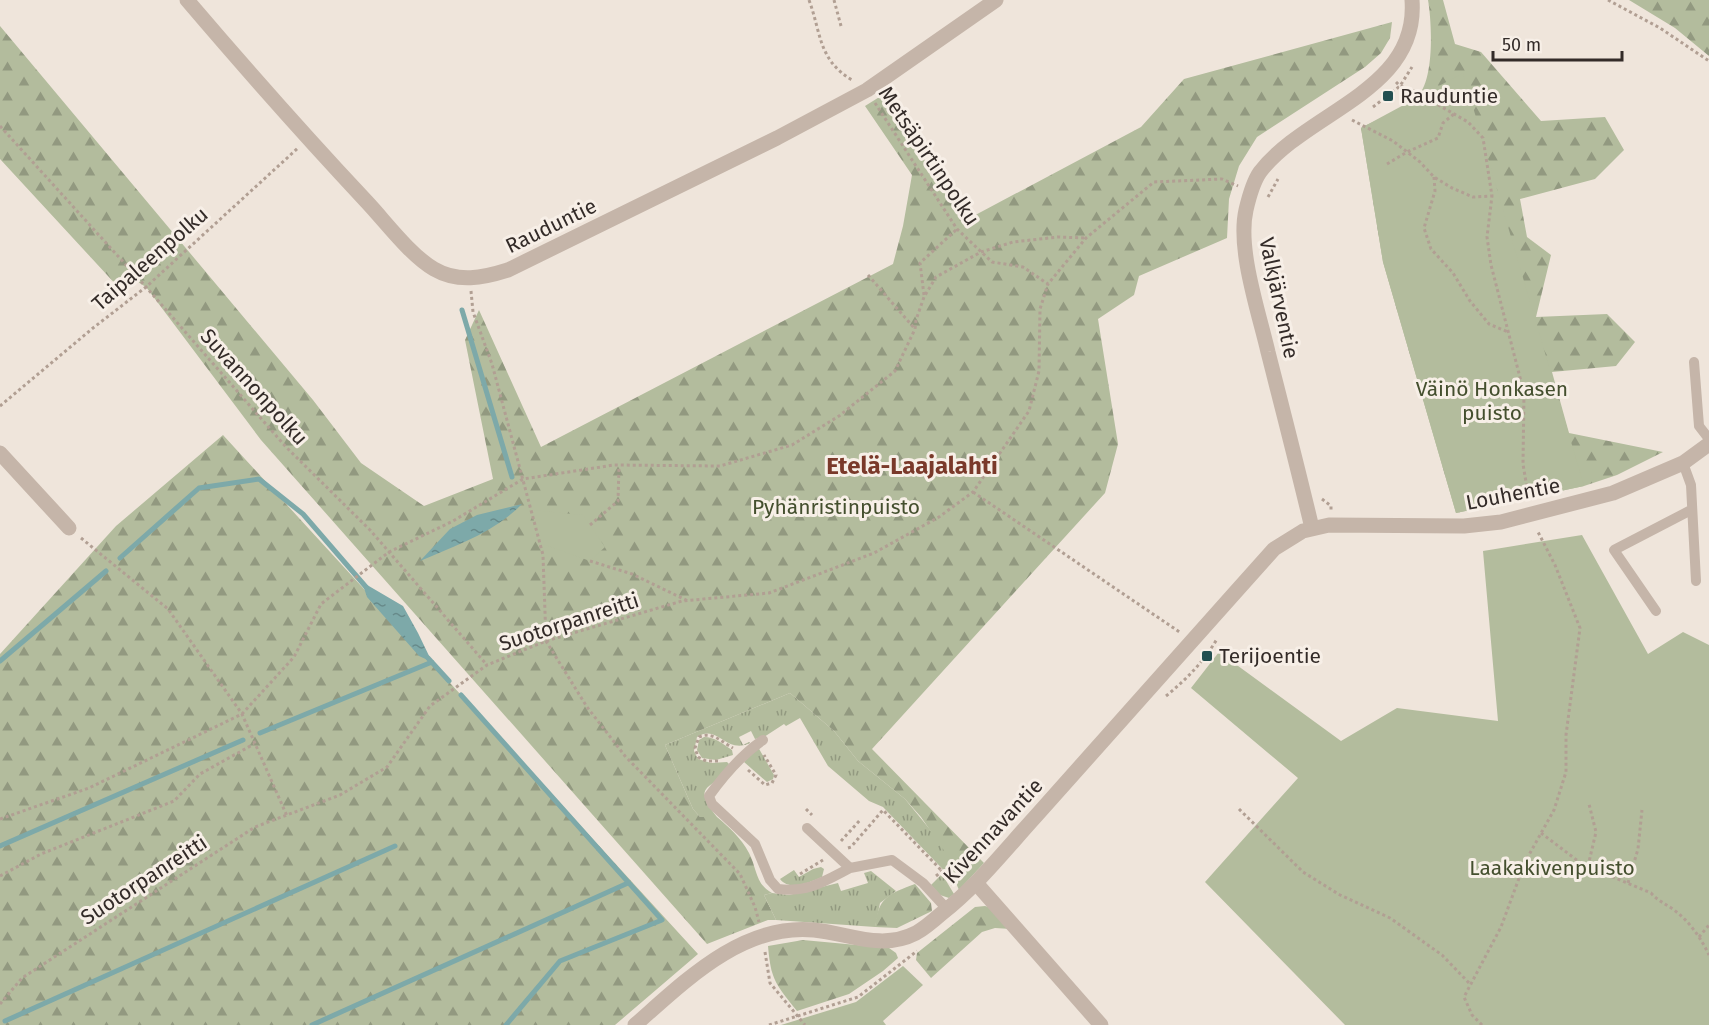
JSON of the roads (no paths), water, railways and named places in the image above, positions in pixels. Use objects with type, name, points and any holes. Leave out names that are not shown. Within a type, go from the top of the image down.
[{"type":"street","name":"Rauduntie","points":[[187,0],[309,138],[422,260],[434,269],[471,279],[508,270],[777,138],[867,90],[996,0]]},
{"type":"street","name":"Valkjärventie","points":[[1312,528],[1250,279],[1244,232],[1245,213],[1251,191],[1260,172],[1272,159],[1288,144],[1350,101],[1388,71],[1405,47],[1411,30],[1412,0]]},
{"type":"street","name":"Louhentie","points":[[1312,528],[1329,525],[1464,526],[1501,522],[1613,493],[1683,463],[1709,444]]},
{"type":"street","points":[[0,453],[69,528]]},
{"type":"street","name":"Kivennavantie","points":[[635,1025],[681,984],[703,968],[740,945],[762,935],[779,930],[807,929],[868,941],[889,941],[916,933],[976,883],[1274,549],[1288,539],[1312,528]]},
{"type":"street","points":[[976,883],[1101,1025]]},
{"type":"lane","points":[[1694,362],[1699,426],[1709,439]]},
{"type":"lane","points":[[1683,463],[1691,485],[1696,581]]},
{"type":"lane","points":[[1656,611],[1614,550],[1691,510]]},
{"type":"lane","points":[[760,742],[738,759],[709,796],[712,804],[755,844],[770,880],[778,888],[792,891],[814,887],[850,868],[892,860],[923,883],[947,909]]},
{"type":"lane","points":[[807,828],[850,868]]},
{"type":"water","points":[[522,504],[500,523],[461,544],[420,561],[450,529],[477,515]]},
{"type":"water","points":[[362,582],[403,606],[432,662],[419,656],[367,597]]},
{"type":"waterway","points":[[462,310],[512,477]]},
{"type":"waterway","points":[[120,558],[199,488],[259,479],[303,514],[366,587]]},
{"type":"waterway","points":[[0,661],[106,571]]},
{"type":"waterway","points":[[428,658],[449,681]]},
{"type":"waterway","points":[[260,733],[432,662]]},
{"type":"waterway","points":[[461,695],[662,920],[560,961],[506,1025]]},
{"type":"waterway","points":[[0,846],[243,740]]},
{"type":"waterway","points":[[5,1021],[395,846]]},
{"type":"waterway","points":[[312,1025],[628,883]]},
{"type":"place","name":"Rauduntie","points":[[1388,96]]},
{"type":"place","name":"Terijoentie","points":[[1207,656]]},
{"type":"district","name":"Etelä-Laajalahti","points":[[912,466]]},
{"type":"park label","name":"Väinö Honkasen puisto","points":[[1492,401]]},
{"type":"park label","name":"Pyhänristinpuisto","points":[[836,507]]},
{"type":"park label","name":"Laakakivenpuisto","points":[[1552,868]]}]
